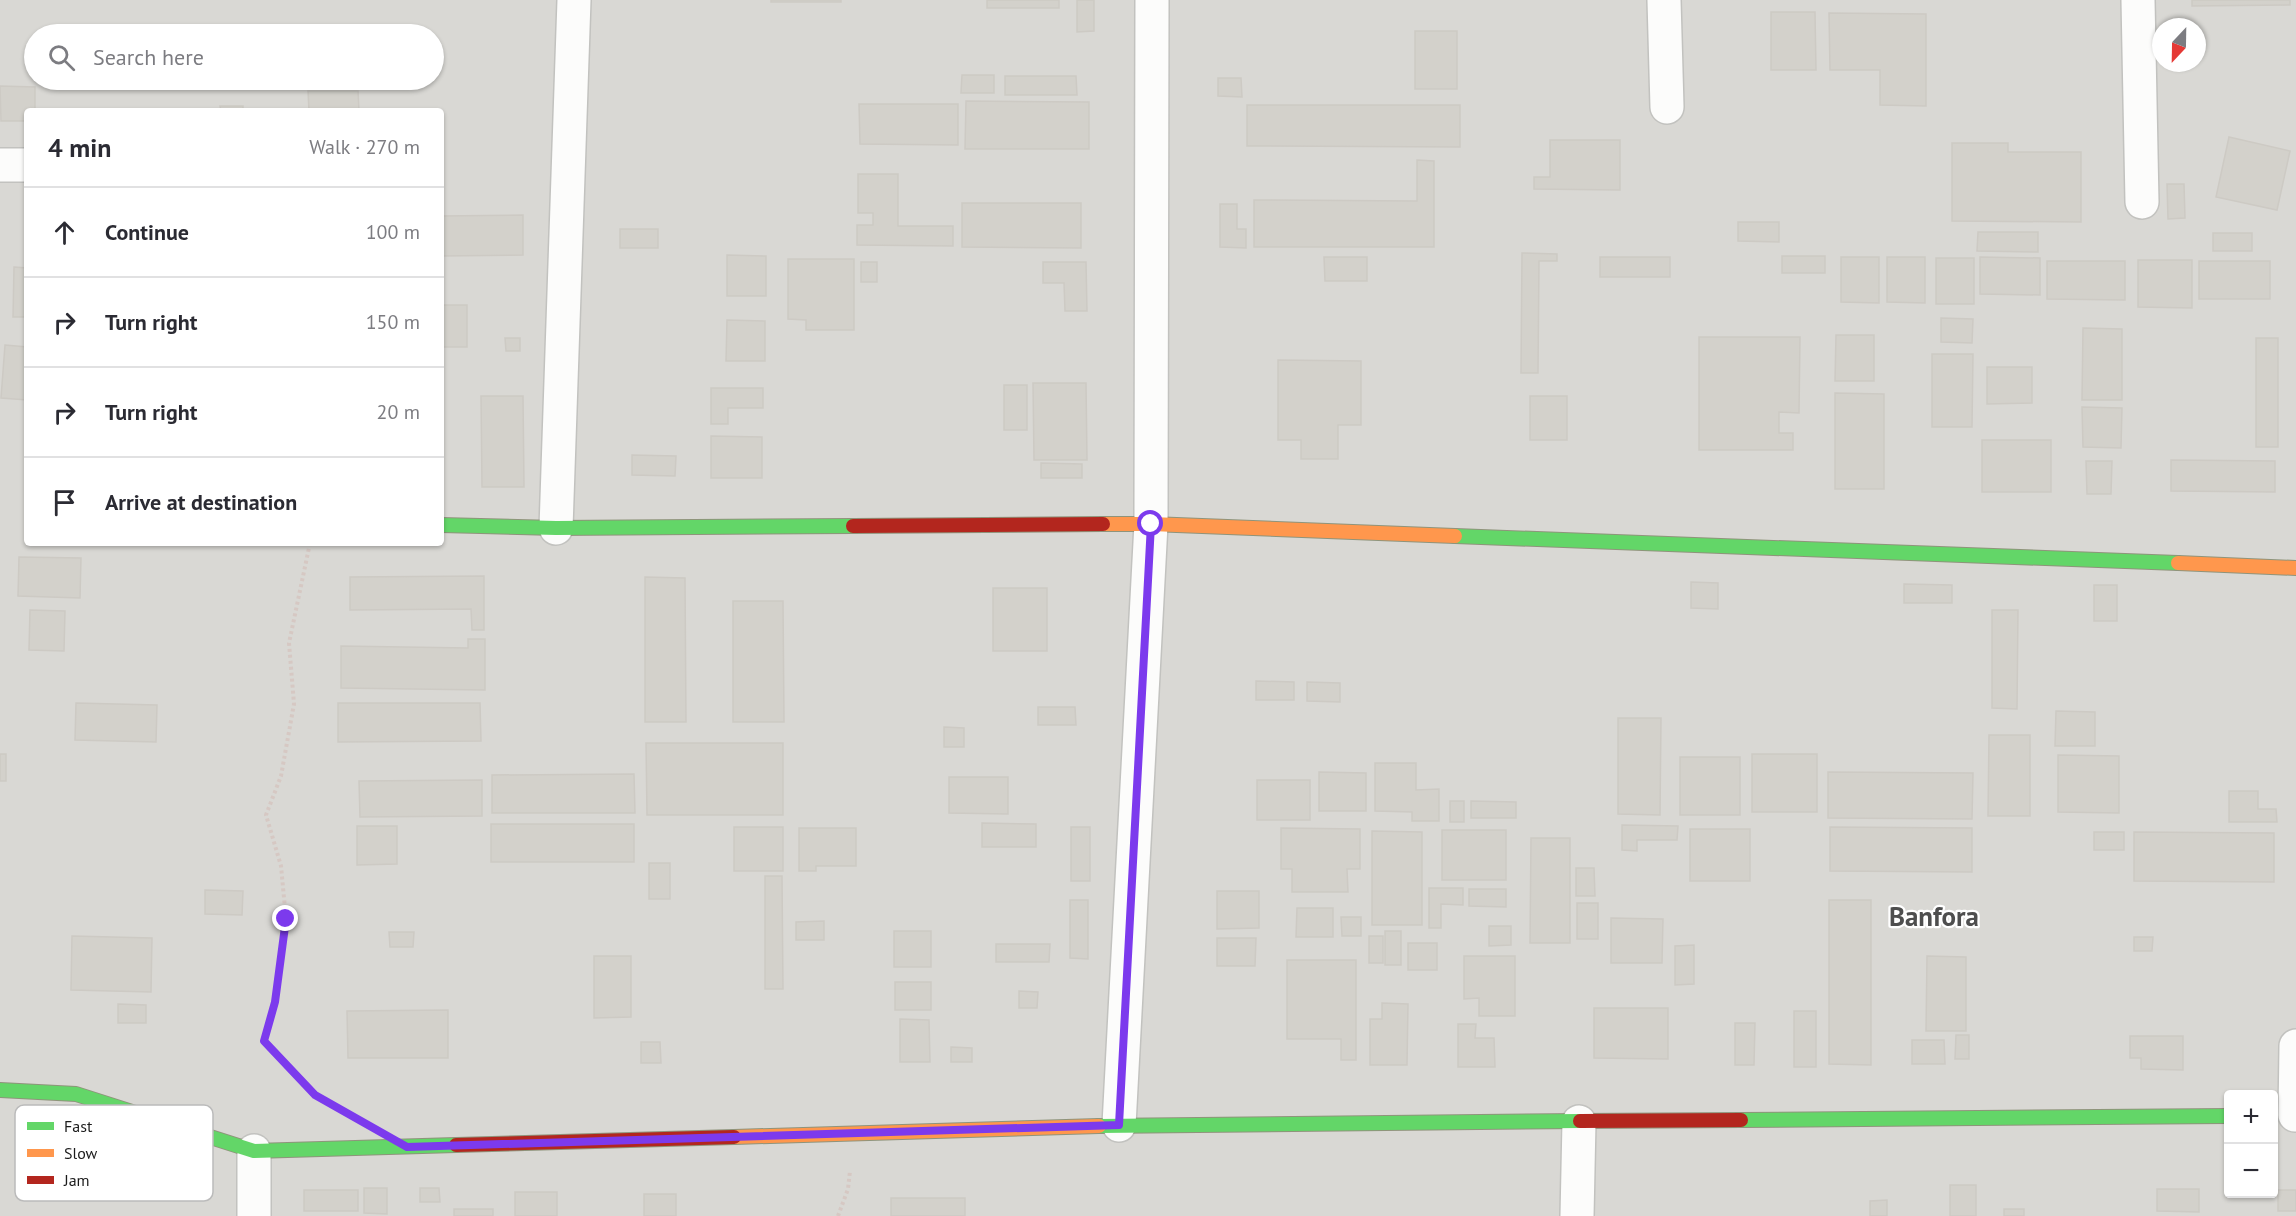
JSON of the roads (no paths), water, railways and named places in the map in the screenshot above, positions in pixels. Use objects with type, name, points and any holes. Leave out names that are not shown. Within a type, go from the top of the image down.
[{"type":"street","points":[[556,528],[574,0]]},
{"type":"street","points":[[1119,1125],[1151,524],[1152,0]]},
{"type":"street","points":[[1664,0],[1667,107]]},
{"type":"street","points":[[2138,0],[2142,202]]},
{"type":"street","points":[[0,165],[24,165]]},
{"type":"street","points":[[444,525],[556,528],[1151,524],[2296,568]]},
{"type":"street","points":[[2278,1115],[2296,1115],[2296,1046]]},
{"type":"street","points":[[0,1090],[76,1094],[110,1105]]},
{"type":"street","points":[[213,1138],[254,1151],[1119,1125],[2224,1116]]},
{"type":"street","points":[[1577,1216],[1579,1122]]},
{"type":"street","points":[[254,1151],[254,1216]]},
{"type":"district","name":"Banfora","points":[[1934,917]]}]
